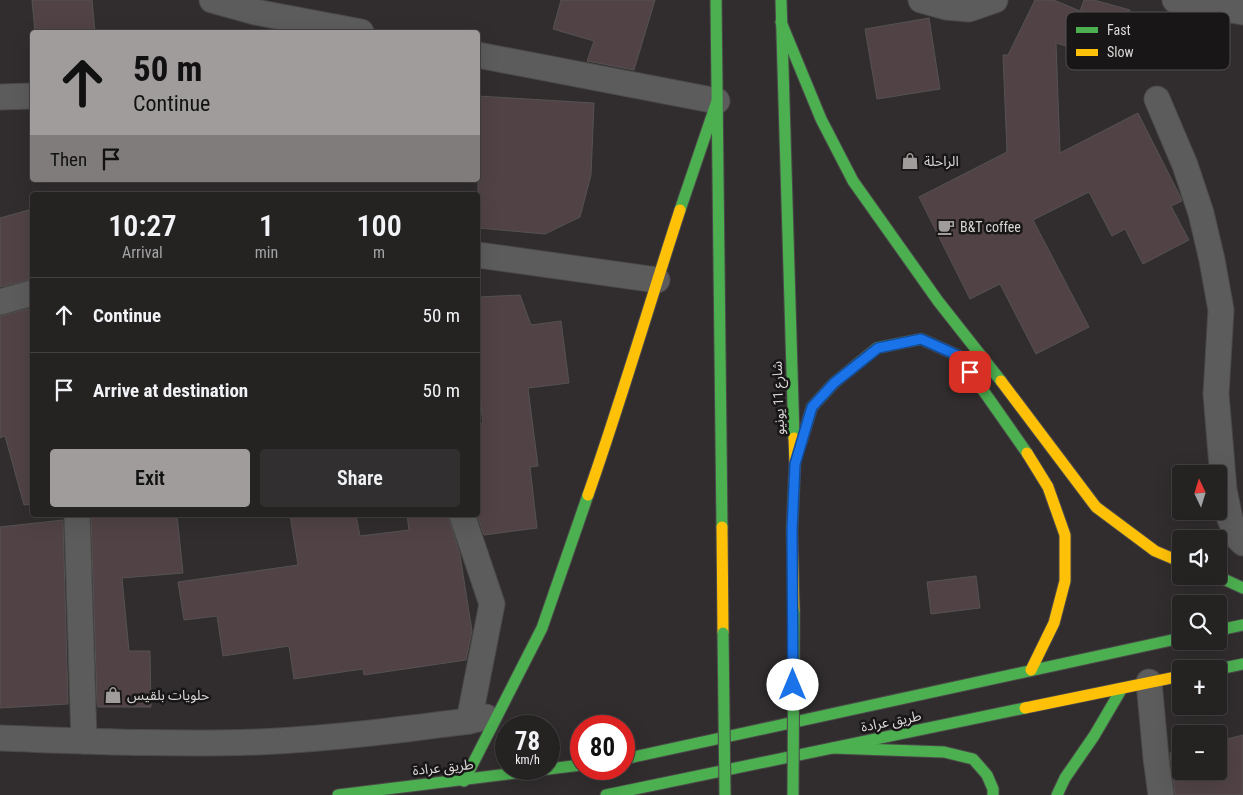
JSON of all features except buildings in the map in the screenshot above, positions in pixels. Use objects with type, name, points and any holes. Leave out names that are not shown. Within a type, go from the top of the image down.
[{"type":"main road","points":[[716,0],[725,795]]},
{"type":"main road","name":"شارع 11 يونيو","points":[[781,0],[795,464],[792,530],[794,612],[793,795]]},
{"type":"main road","points":[[781,22],[821,118],[853,181],[938,301],[1096,507],[1155,551],[1172,558]]},
{"type":"main road","points":[[464,780],[542,628],[619,406],[657,280],[717,101]]},
{"type":"main road","points":[[795,464],[812,407],[834,383],[878,348],[921,339],[959,356],[1024,447],[1048,487],[1065,535],[1065,581],[1054,624],[1031,670]]},
{"type":"main road","points":[[1227,581],[1243,588]]},
{"type":"main road","points":[[1227,628],[1243,625]]},
{"type":"main road","name":"طريق عرادة","points":[[635,757],[1172,640]]},
{"type":"main road","points":[[1227,667],[1243,664]]},
{"type":"main road","name":"طريق عرادة","points":[[606,795],[1121,690],[1172,678]]},
{"type":"main road","points":[[1057,795],[1065,778],[1094,736],[1121,690]]},
{"type":"main road","points":[[834,748],[944,752],[973,759],[988,774],[993,795]]},
{"type":"main road","name":"طريق عرادة","points":[[338,795],[570,767]]},
{"type":"street","points":[[212,0],[255,12],[350,30]]},
{"type":"street","points":[[921,0],[946,7],[968,9],[995,0]]},
{"type":"street","points":[[1175,0],[1243,12]]},
{"type":"street","points":[[480,55],[717,101]]},
{"type":"street","points":[[0,97],[30,96]]},
{"type":"street","points":[[1157,99],[1185,165],[1201,213],[1212,260],[1220,310],[1216,394],[1224,490],[1230,519],[1238,538],[1243,543]]},
{"type":"street","points":[[480,255],[657,280]]},
{"type":"street","points":[[0,302],[30,294]]},
{"type":"street","points":[[77,517],[84,741]]},
{"type":"street","points":[[463,517],[492,604],[469,721]]},
{"type":"street","points":[[1149,682],[1161,795]]},
{"type":"street","points":[[0,738],[137,743],[259,742],[383,732],[469,721],[499,714]]},
{"type":"traffic: fast","points":[[716,0],[722,527]]},
{"type":"traffic: fast","points":[[781,0],[794,438]]},
{"type":"traffic: fast","points":[[781,22],[821,119],[853,181],[938,301],[1001,381]]},
{"type":"traffic: fast","points":[[680,210],[717,101]]},
{"type":"traffic: fast","points":[[801,443],[812,407],[834,383],[877,348],[921,339],[959,356],[1027,453]]},
{"type":"traffic: fast","points":[[464,781],[542,628],[588,495]]},
{"type":"traffic: fast","points":[[1227,581],[1243,588]]},
{"type":"traffic: fast","points":[[793,795],[794,612]]},
{"type":"traffic: fast","points":[[1227,628],[1243,625]]},
{"type":"traffic: fast","points":[[723,633],[725,795]]},
{"type":"traffic: fast","points":[[635,757],[1172,640]]},
{"type":"traffic: fast","points":[[1227,667],[1243,664]]},
{"type":"traffic: fast","points":[[1057,795],[1065,778],[1094,736],[1121,690]]},
{"type":"traffic: fast","points":[[606,795],[1025,708]]},
{"type":"traffic: fast","points":[[833,748],[944,752],[973,759],[987,775],[993,789],[993,795]]},
{"type":"traffic: fast","points":[[338,795],[570,766]]},
{"type":"traffic: slow","points":[[588,495],[680,210]]},
{"type":"traffic: slow","points":[[1001,381],[1096,507],[1155,551],[1172,558]]},
{"type":"traffic: slow","points":[[794,438],[795,463],[792,530],[794,612]]},
{"type":"traffic: slow","points":[[1027,453],[1048,487],[1065,535],[1065,581],[1054,623],[1031,670]]},
{"type":"traffic: slow","points":[[722,527],[723,633]]},
{"type":"traffic: slow","points":[[1025,708],[1172,678]]},
{"type":"place","name":"الراحلة","points":[[910,161]]},
{"type":"place","name":"B&T coffee","points":[[946,227]]},
{"type":"place","name":"حلويات بلقيس","points":[[113,695]]},
{"type":"route","points":[[793,685],[792,530],[795,464],[812,407],[834,383],[878,348],[921,339],[959,356],[970,372]]}]
